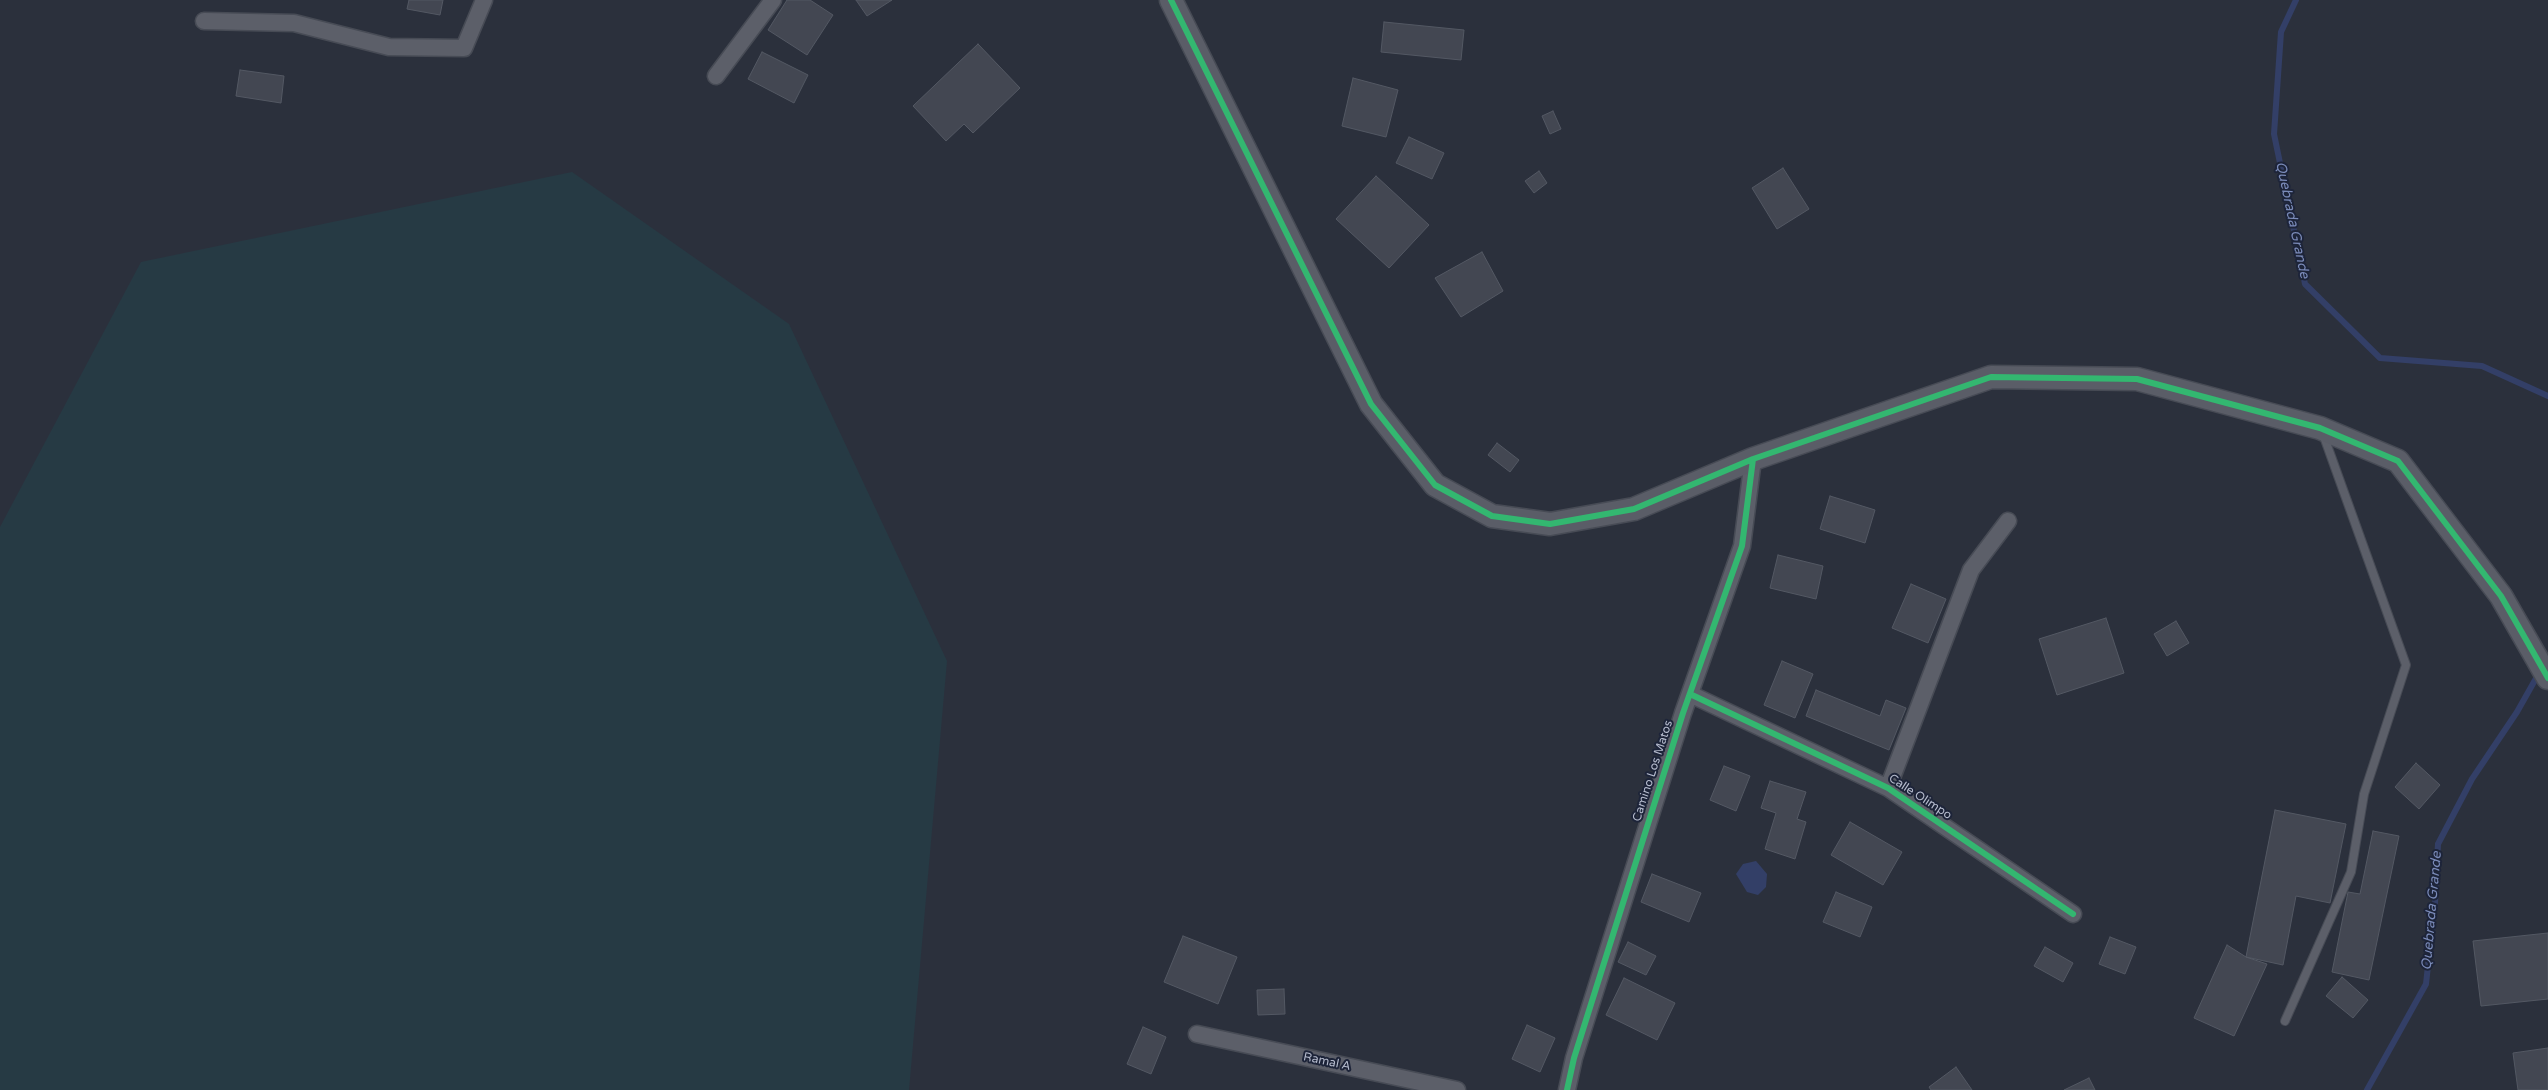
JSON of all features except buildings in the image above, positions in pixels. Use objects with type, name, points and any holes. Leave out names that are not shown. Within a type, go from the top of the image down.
[{"type":"street","points":[[204,21],[294,22],[389,47],[464,48],[484,0]]},
{"type":"street","points":[[716,76],[773,0]]},
{"type":"street","points":[[1171,0],[1372,404],[1435,485],[1492,516],[1550,524],[1634,509],[1753,459],[1991,377],[2137,379],[2320,428],[2398,461],[2514,616],[2548,678]]},
{"type":"street","name":"Camino Los Matos","points":[[1572,1088],[1574,1058],[1690,694],[1742,546],[1753,459]]},
{"type":"street","points":[[1888,788],[1971,570],[2008,521]]},
{"type":"street","name":"Calle Olimpo","points":[[1690,694],[1888,788],[2073,914]]},
{"type":"street","name":"Ramal A","points":[[1197,1034],[1457,1090]]},
{"type":"lane","points":[[2285,1021],[2351,872],[2364,794],[2406,665],[2320,428]]},
{"type":"shaded area","points":[[572,172],[789,324],[947,661],[909,1090],[0,1090],[0,527],[141,262]]},
{"type":"water","points":[[1756,861],[1767,874],[1766,887],[1758,895],[1747,892],[1736,874],[1743,864]]},
{"type":"waterway","name":"Quebrada Grande","points":[[2296,0],[2281,32],[2274,134],[2305,284],[2380,358],[2482,366],[2548,396]]},
{"type":"waterway","name":"Quebrada Grande","points":[[2367,1090],[2426,984],[2435,902],[2438,844],[2472,779],[2517,712],[2539,673]]},
{"type":"cycle path","points":[[1171,0],[1371,404],[1435,485],[1492,516],[1550,524],[1634,509],[1753,459],[1991,377],[2137,379],[2320,428],[2398,461],[2501,596],[2548,678]]},
{"type":"cycle path","points":[[1567,1090],[1574,1058],[1683,713],[1742,546],[1753,459]]},
{"type":"cycle path","points":[[1690,694],[1888,788],[2073,914]]}]
